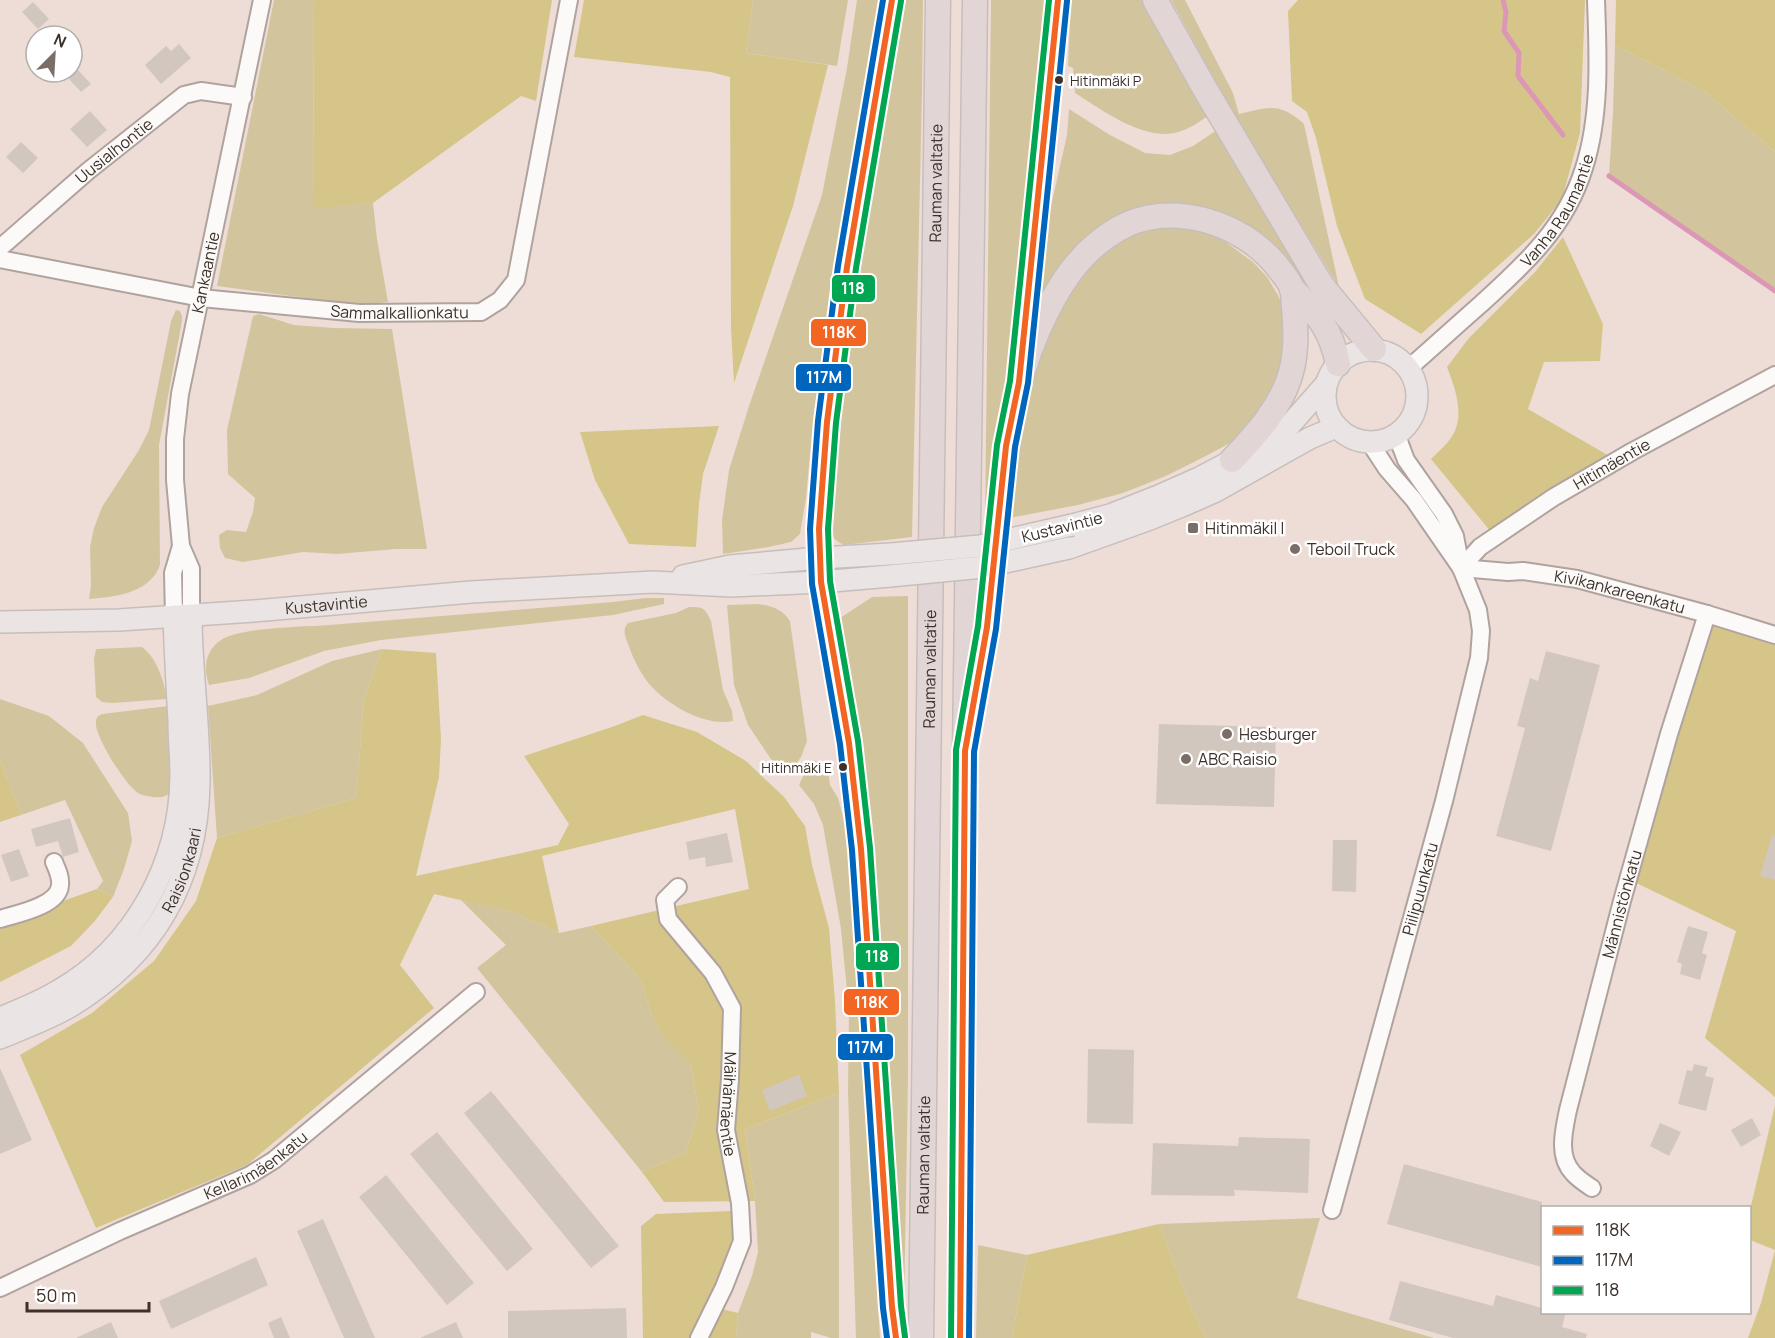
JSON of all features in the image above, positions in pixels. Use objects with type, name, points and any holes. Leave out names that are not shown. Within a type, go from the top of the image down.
[{"type":"highway","points":[[892,0],[847,267],[828,411],[819,558],[821,582],[848,733],[859,827],[896,1338]]},
{"type":"highway","name":"Rauman valtatie","points":[[921,1338],[938,0]]},
{"type":"highway","points":[[960,1338],[975,0]]},
{"type":"highway","points":[[1155,0],[1205,90],[1322,285],[1374,349]]},
{"type":"highway","points":[[965,751],[987,627],[1006,446],[1019,382],[1037,331],[1064,280],[1080,257],[1119,228],[1136,221],[1173,215],[1232,230],[1250,240],[1269,256],[1292,289],[1314,311],[1330,334],[1338,363]]},
{"type":"highway","points":[[1232,460],[1263,426],[1274,410],[1289,379],[1295,353],[1292,289]]},
{"type":"main road","points":[[1374,349],[1399,358],[1409,368],[1416,381],[1418,397],[1416,412],[1397,436],[1370,443],[1357,441],[1336,427],[1328,414],[1325,399],[1326,384],[1330,373],[1338,363],[1348,355],[1374,349]]},
{"type":"main road","name":"Kustavintie","points":[[653,582],[730,566],[980,546],[1110,515],[1199,478],[1273,439],[1289,426],[1326,384]]},
{"type":"main road","name":"Kustavintie","points":[[0,622],[119,620],[471,592],[653,582],[731,586],[821,582],[983,567],[1069,548],[1150,519],[1214,492],[1310,438],[1336,427]]},
{"type":"main road","name":"Raisionkaari","points":[[0,1018],[59,991],[88,971],[116,945],[134,922],[148,901],[161,874],[173,842],[181,776],[182,616]]},
{"type":"main road","name":"Raisionkaari","points":[[0,1038],[69,1007],[122,968],[160,924],[180,883],[194,832],[199,782],[191,650],[182,616]]},
{"type":"street","name":"Kankaantie","points":[[182,616],[173,573],[181,546],[175,480],[175,439],[180,394],[262,0]]},
{"type":"street","name":"Sammalkallionkatu","points":[[201,298],[359,313],[481,312],[500,300],[516,280],[569,0]]},
{"type":"street","name":"Vanha Raumantie","points":[[1409,368],[1523,267],[1549,236],[1568,207],[1584,168],[1594,119],[1596,0]]},
{"type":"street","name":"Uusialhontie","points":[[0,248],[88,171],[184,94],[201,91],[243,97]]},
{"type":"street","points":[[0,259],[201,298]]},
{"type":"street","name":"Hitimäentie","points":[[1461,568],[1480,547],[1554,497],[1633,451],[1775,375]]},
{"type":"street","points":[[1397,436],[1406,460],[1444,514],[1455,536],[1461,568]]},
{"type":"street","points":[[1370,443],[1387,469],[1414,500],[1461,568]]},
{"type":"street","name":"Kivikankareenkatu","points":[[1461,568],[1523,571],[1577,579],[1775,635]]},
{"type":"street","name":"Piilipuunkatu","points":[[1332,1210],[1441,811],[1479,657],[1481,631],[1478,610],[1461,568]]},
{"type":"street","name":"Männistönkatu","points":[[1592,1188],[1572,1173],[1564,1156],[1563,1137],[1568,1110],[1628,879],[1669,734],[1707,614]]},
{"type":"street","points":[[0,919],[46,903],[55,896],[60,888],[54,862]]},
{"type":"street","name":"Mäihämäentie","points":[[678,887],[665,900],[668,919],[713,973],[732,1008],[726,1130],[740,1203],[742,1241],[724,1287],[699,1338]]},
{"type":"street","name":"Kellarimäenkatu","points":[[0,1288],[120,1232],[250,1176],[274,1160],[476,992]]},
{"type":"shaded area","points":[[274,0],[314,0],[313,207],[373,203],[388,302],[355,305],[217,286]]},
{"type":"shaded area","points":[[314,0],[552,0],[536,101],[521,96],[373,203],[313,208]]},
{"type":"shaded area","points":[[584,0],[753,0],[746,53],[828,65],[793,206],[734,383],[731,328],[730,77],[711,72],[574,57]]},
{"type":"shaded area","points":[[753,0],[848,0],[837,66],[746,53]]},
{"type":"shaded area","points":[[857,0],[883,0],[814,412],[806,498],[800,534],[791,542],[723,554],[722,520],[729,470],[822,195],[847,68]]},
{"type":"shaded area","points":[[900,0],[923,0],[912,537],[844,545],[834,538],[830,527],[838,424]]},
{"type":"shaded area","points":[[991,0],[1049,0],[1012,368],[989,525],[985,525]]},
{"type":"shaded area","points":[[1071,0],[1149,0],[1210,115],[1181,131],[1168,134],[1154,133],[1111,116],[1075,93],[1073,68],[1068,66]]},
{"type":"shaded area","points":[[1171,0],[1185,0],[1233,93],[1239,114],[1266,108],[1281,109],[1304,124],[1339,287],[1234,115]]},
{"type":"shaded area","points":[[1298,0],[1585,0],[1580,133],[1562,199],[1534,234],[1421,334],[1365,299],[1337,226],[1316,138],[1307,112],[1292,101],[1288,11]]},
{"type":"shaded area","points":[[1616,0],[1775,0],[1775,152],[1704,91],[1615,45]]},
{"type":"shaded area","points":[[1615,45],[1704,91],[1775,152],[1775,291],[1609,176]]},
{"type":"shaded area","points":[[1069,109],[1110,135],[1145,153],[1170,155],[1193,146],[1217,130],[1331,318],[1285,258],[1248,225],[1227,214],[1203,207],[1176,206],[1147,208],[1128,216],[1035,318],[1046,228],[1067,135]]},
{"type":"shaded area","points":[[1170,224],[1216,235],[1253,262],[1267,277],[1278,295],[1287,327],[1281,376],[1256,417],[1230,443],[1204,457],[1166,476],[1123,493],[1078,505],[1009,518],[1014,458],[1028,391],[1040,351],[1060,305],[1093,260],[1125,234]]},
{"type":"shaded area","points":[[1563,237],[1603,324],[1600,361],[1544,362],[1528,409],[1611,457],[1491,532],[1431,459],[1451,438],[1458,421],[1458,402],[1447,367],[1469,338],[1535,272]]},
{"type":"shaded area","points":[[176,310],[180,311],[182,321],[159,445],[160,565],[155,574],[140,588],[121,595],[89,599],[90,547],[94,528],[102,507],[139,450],[149,430],[171,321]]},
{"type":"shaded area","points":[[259,314],[294,325],[392,329],[427,549],[337,554],[303,552],[243,562],[225,558],[220,548],[219,535],[227,530],[246,532],[255,498],[228,474],[227,430],[253,316]]},
{"type":"shaded area","points":[[719,426],[703,474],[696,547],[629,544],[595,480],[580,432]]},
{"type":"shaded area","points":[[908,596],[908,1080],[904,1310],[900,1311],[890,1089],[864,760],[837,620],[872,597]]},
{"type":"shaded area","points":[[664,598],[664,604],[613,615],[381,640],[324,651],[249,678],[209,685],[207,679],[207,660],[212,649],[221,640],[243,632]]},
{"type":"shaded area","points":[[758,604],[776,609],[790,621],[807,741],[801,757],[789,774],[779,771],[748,725],[734,685],[727,605]]},
{"type":"shaded area","points":[[689,607],[703,609],[711,621],[723,690],[732,711],[733,721],[722,722],[699,718],[677,707],[650,685],[630,649],[625,633],[628,623],[676,613]]},
{"type":"shaded area","points":[[1707,614],[1775,635],[1775,1097],[1705,1038],[1736,931],[1628,879]]},
{"type":"shaded area","points":[[142,647],[152,657],[159,670],[167,699],[102,702],[96,697],[94,659],[96,649]]},
{"type":"shaded area","points":[[382,649],[364,700],[356,798],[217,838],[208,706],[257,695],[332,661]]},
{"type":"shaded area","points":[[382,649],[436,653],[441,739],[439,777],[416,876],[558,845],[569,824],[524,756],[643,715],[697,732],[746,761],[784,797],[805,826],[812,865],[829,928],[839,1093],[745,1129],[755,1201],[664,1202],[642,1172],[685,1153],[699,1113],[691,1065],[666,1040],[651,1014],[643,985],[633,971],[591,926],[749,889],[735,809],[542,856],[559,933],[513,912],[434,894],[400,965],[434,1008],[247,1165],[96,1228],[20,1055],[92,1013],[154,961],[196,901],[217,838],[356,798],[364,700]]},
{"type":"shaded area","points":[[0,699],[49,716],[83,743],[128,813],[132,841],[113,897],[97,889],[103,881],[65,800],[21,815],[0,760]]},
{"type":"shaded area","points":[[168,706],[173,790],[161,797],[141,795],[126,781],[111,759],[96,728],[96,719],[102,714]]},
{"type":"shaded area","points":[[0,760],[21,815],[0,822]]},
{"type":"shaded area","points":[[811,760],[827,763],[830,785],[838,798],[851,847],[880,1338],[856,1338],[848,1092],[849,1011],[841,929],[823,825],[814,804],[799,785]]},
{"type":"shaded area","points":[[97,889],[113,897],[94,922],[71,946],[0,982],[0,923]]},
{"type":"shaded area","points":[[460,899],[513,912],[559,933],[591,926],[633,971],[643,985],[651,1014],[666,1039],[691,1065],[699,1113],[685,1153],[642,1172],[477,968],[506,945]]},
{"type":"shaded area","points":[[839,1093],[839,1338],[811,1332],[811,1338],[736,1338],[738,1313],[758,1252],[755,1201],[745,1129]]},
{"type":"shaded area","points":[[1775,1105],[1775,1250],[1751,1240],[1751,1206]]},
{"type":"shaded area","points":[[731,1211],[736,1240],[723,1276],[691,1338],[643,1338],[641,1226],[656,1214]]},
{"type":"shaded area","points":[[1320,1218],[1297,1298],[1434,1338],[1206,1338],[1191,1308],[1159,1224]]},
{"type":"shaded area","points":[[1159,1224],[1191,1308],[1206,1338],[1012,1338],[1027,1255]]},
{"type":"shaded area","points":[[978,1245],[1027,1255],[1012,1338],[976,1338]]},
{"type":"shaded area","points":[[1775,1250],[1775,1338],[1748,1338],[1761,1303]]},
{"type":"shaded area","points":[[718,1308],[738,1313],[736,1338],[703,1338]]},
{"type":"building","points":[[33,2],[49,19],[44,24],[33,24],[22,12]]},
{"type":"building","points":[[179,44],[191,58],[161,84],[145,65],[166,46],[171,51]]},
{"type":"building","points":[[84,76],[91,84],[81,92],[74,84],[84,84]]},
{"type":"building","points":[[90,111],[107,130],[87,147],[70,129]]},
{"type":"building","points":[[21,142],[38,158],[23,173],[6,157]]},
{"type":"building","points":[[1546,651],[1600,665],[1551,851],[1496,836],[1525,728],[1517,726],[1530,678],[1538,681]]},
{"type":"building","points":[[1159,724],[1276,727],[1274,807],[1156,804]]},
{"type":"building","points":[[70,818],[79,852],[63,857],[58,841],[36,847],[31,829]]},
{"type":"building","points":[[727,833],[733,862],[706,867],[705,857],[689,860],[686,842]]},
{"type":"building","points":[[1772,835],[1775,836],[1775,880],[1760,876]]},
{"type":"building","points":[[1333,840],[1357,840],[1356,892],[1332,891]]},
{"type":"building","points":[[19,849],[29,876],[11,882],[1,855]]},
{"type":"building","points":[[1688,926],[1708,932],[1702,953],[1707,955],[1700,980],[1680,974],[1682,964],[1677,962]]},
{"type":"building","points":[[1088,1049],[1134,1050],[1133,1124],[1087,1123]]},
{"type":"building","points":[[1694,1064],[1708,1067],[1705,1076],[1714,1078],[1706,1111],[1678,1104],[1687,1070],[1692,1071]]},
{"type":"building","points":[[0,1068],[32,1140],[0,1154]]},
{"type":"building","points":[[799,1075],[807,1096],[770,1111],[762,1090]]},
{"type":"building","points":[[491,1091],[619,1246],[591,1268],[464,1113]]},
{"type":"building","points":[[1752,1118],[1761,1135],[1741,1147],[1731,1130]]},
{"type":"building","points":[[1660,1123],[1681,1132],[1669,1156],[1650,1146]]},
{"type":"building","points":[[437,1132],[533,1249],[507,1271],[410,1154]]},
{"type":"building","points":[[1239,1137],[1310,1139],[1308,1193],[1234,1190],[1235,1196],[1151,1195],[1153,1143],[1238,1146]]},
{"type":"building","points":[[1404,1164],[1542,1202],[1541,1267],[1387,1224]]},
{"type":"building","points":[[386,1175],[474,1283],[447,1305],[359,1197]]},
{"type":"building","points":[[323,1219],[375,1338],[344,1338],[297,1231]]},
{"type":"building","points":[[256,1257],[268,1285],[171,1329],[159,1301]]},
{"type":"building","points":[[1400,1281],[1493,1306],[1496,1295],[1541,1308],[1541,1314],[1565,1314],[1562,1327],[1587,1334],[1586,1338],[1453,1338],[1389,1320]]},
{"type":"building","points":[[626,1308],[627,1338],[508,1338],[508,1311]]},
{"type":"building","points":[[281,1317],[290,1338],[274,1338],[268,1323]]},
{"type":"building","points":[[111,1322],[118,1338],[76,1338]]},
{"type":"building","points":[[456,1322],[463,1338],[420,1338]]},
{"type":"waterway","points":[[1503,0],[1506,12],[1504,31],[1519,53],[1518,76],[1563,135]]},
{"type":"waterway","points":[[1609,176],[1775,291]]},
{"type":"transit line","name":"117M","points":[[883,0],[838,266],[818,421],[810,529],[812,584],[840,744],[852,850],[883,1308],[887,1338]]},
{"type":"transit line","name":"118K","points":[[892,0],[847,267],[827,422],[819,529],[821,582],[849,743],[861,849],[896,1338]]},
{"type":"transit line","name":"118","points":[[951,1338],[956,750],[978,626],[997,445],[1010,381],[1049,0]]},
{"type":"transit line","name":"118K","points":[[960,1338],[965,751],[987,627],[1006,446],[1019,382],[1058,0]]},
{"type":"transit line","name":"118","points":[[901,1],[856,268],[836,423],[828,529],[830,581],[858,741],[870,848],[905,1337]]},
{"type":"transit line","name":"117M","points":[[969,1338],[974,752],[996,629],[1015,447],[1028,383],[1067,1]]},
{"type":"place","name":"Hitinmäki P","points":[[1059,80]]},
{"type":"place","name":"HitinmäkiI I","points":[[1193,528]]},
{"type":"place","name":"Teboil Truck","points":[[1295,549]]},
{"type":"place","name":"Hesburger","points":[[1227,734]]},
{"type":"place","name":"ABC Raisio","points":[[1186,759]]},
{"type":"place","name":"Hitinmäki E","points":[[843,767]]}]
